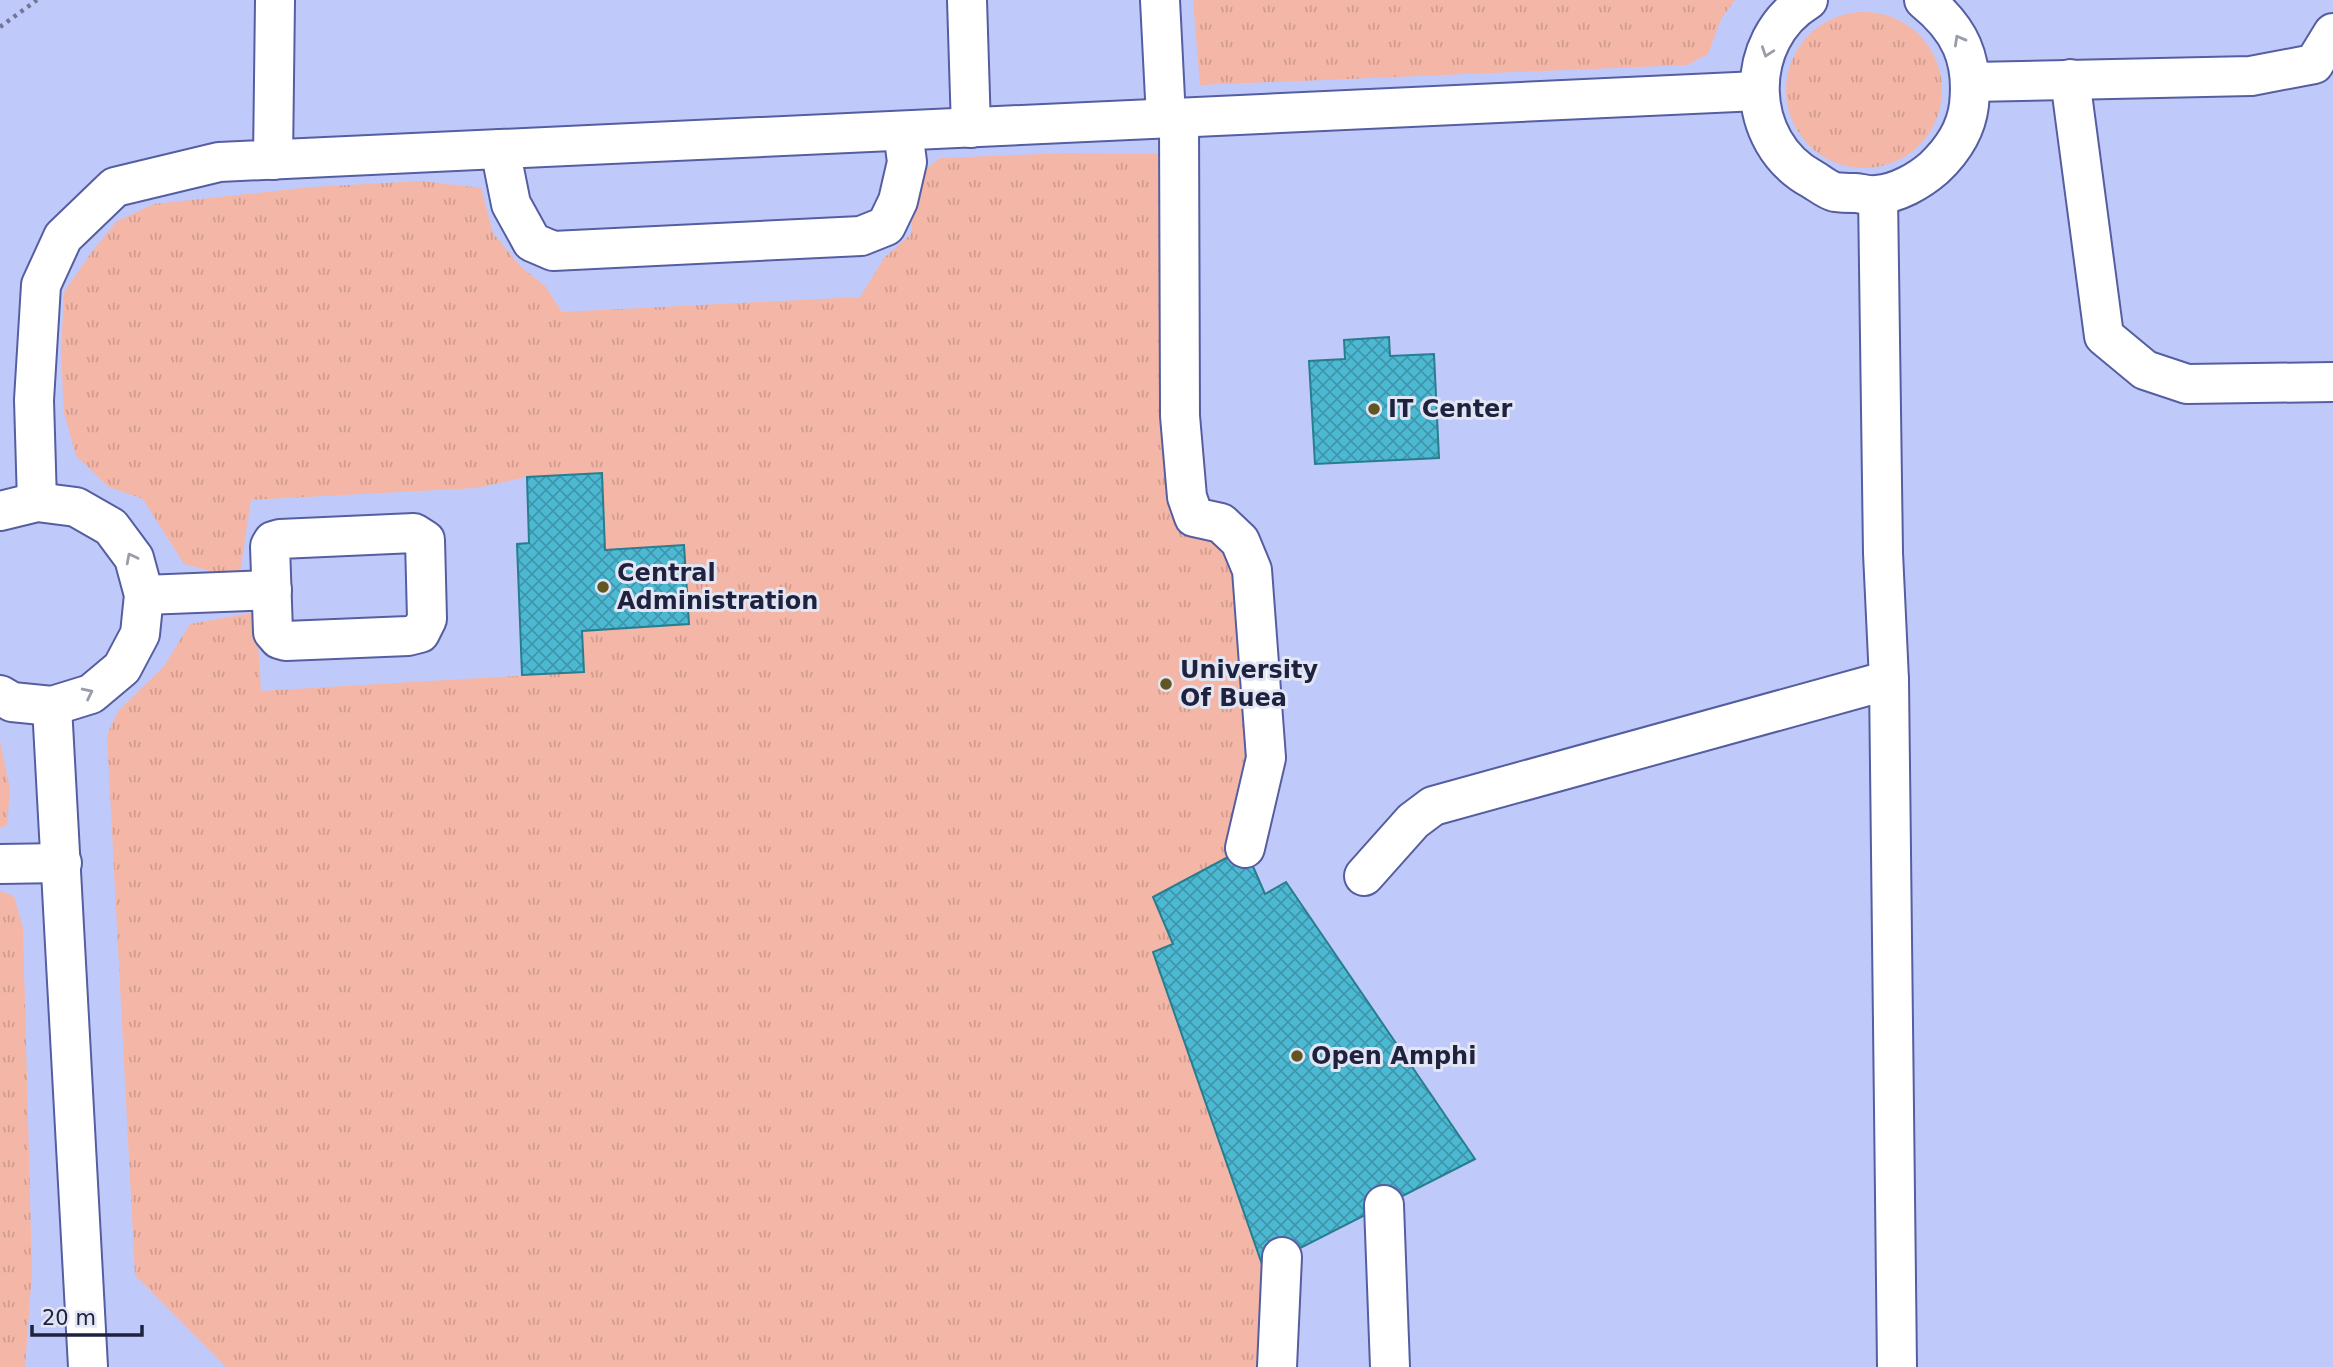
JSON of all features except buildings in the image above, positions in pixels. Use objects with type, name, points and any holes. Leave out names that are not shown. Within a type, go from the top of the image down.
[{"type":"lane","points":[[273,160],[275,0]]},
{"type":"lane","points":[[967,0],[971,128]]},
{"type":"lane","points":[[1160,0],[1172,118],[1180,416],[1187,497],[1194,517],[1221,523],[1240,541],[1252,570],[1266,758],[1245,848]]},
{"type":"lane","points":[[1808,0],[1791,10],[1766,47],[1758,91],[1768,134],[1795,170],[1834,191],[1878,195],[1920,181],[1952,151],[1968,118],[1972,82],[1964,46],[1944,16],[1924,0]]},
{"type":"lane","points":[[1972,82],[2250,76],[2314,64],[2333,33]]},
{"type":"lane","points":[[2070,79],[2104,336],[2145,370],[2187,384],[2333,382]]},
{"type":"lane","points":[[37,502],[34,400],[41,285],[64,237],[115,187],[219,162],[1758,91]]},
{"type":"lane","points":[[500,149],[511,204],[532,242],[553,250],[566,250],[861,236],[886,226],[898,201],[907,162],[903,131]]},
{"type":"lane","points":[[1878,195],[1883,553],[1889,680],[1897,1367]]},
{"type":"lane","points":[[0,511],[37,502],[76,507],[111,527],[134,558],[144,595],[140,634],[122,668],[91,694],[52,706],[12,702],[0,695]]},
{"type":"lane","points":[[414,533],[425,540],[427,619],[420,632],[408,636],[286,641],[279,639],[273,632],[272,590],[270,546],[273,541],[414,533]]},
{"type":"lane","points":[[144,595],[272,590]]},
{"type":"lane","points":[[1364,877],[1413,821],[1433,807],[1889,680]]},
{"type":"lane","points":[[52,706],[88,1367]]},
{"type":"lane","points":[[0,864],[62,863]]},
{"type":"lane","points":[[1384,1205],[1390,1367]]},
{"type":"lane","points":[[1278,1367],[1282,1257]]},
{"type":"path","points":[[0,27],[37,0]]},
{"type":"shaded area","name":"University Of Buea","points":[[0,0],[2333,0],[2333,1367],[0,1367]]},
{"type":"green space","points":[[1193,0],[1735,0],[1721,19],[1708,54],[1687,65],[1200,85]]},
{"type":"green space","points":[[1864,12],[1894,18],[1919,35],[1936,60],[1942,90],[1936,120],[1919,145],[1894,162],[1864,168],[1834,162],[1809,145],[1792,120],[1786,90],[1792,60],[1809,35],[1834,18]]},
{"type":"green space","points":[[1066,153],[1174,154],[1173,511],[1235,548],[1266,758],[1245,848],[1153,897],[1173,944],[1153,953],[1263,1267],[1258,1367],[226,1367],[135,1275],[107,735],[118,711],[164,666],[190,624],[256,612],[261,691],[584,672],[582,631],[689,624],[684,546],[605,550],[602,473],[527,477],[476,488],[251,500],[240,572],[210,571],[184,564],[143,499],[109,487],[76,456],[64,413],[61,355],[64,292],[117,221],[154,204],[312,187],[422,181],[481,188],[493,233],[520,266],[545,286],[562,312],[860,297],[884,258],[911,234],[914,178],[940,158]]},
{"type":"green space","points":[[0,741],[10,790],[7,825],[0,828]]},
{"type":"green space","points":[[0,891],[14,896],[23,928],[32,1272],[25,1367],[0,1367]]},
{"type":"place","name":"IT Center","points":[[1374,409]]},
{"type":"place","name":"Central Administration","points":[[603,587]]},
{"type":"place","name":"University Of Buea","points":[[1166,684]]},
{"type":"place","name":"Open Amphi","points":[[1297,1056]]}]
